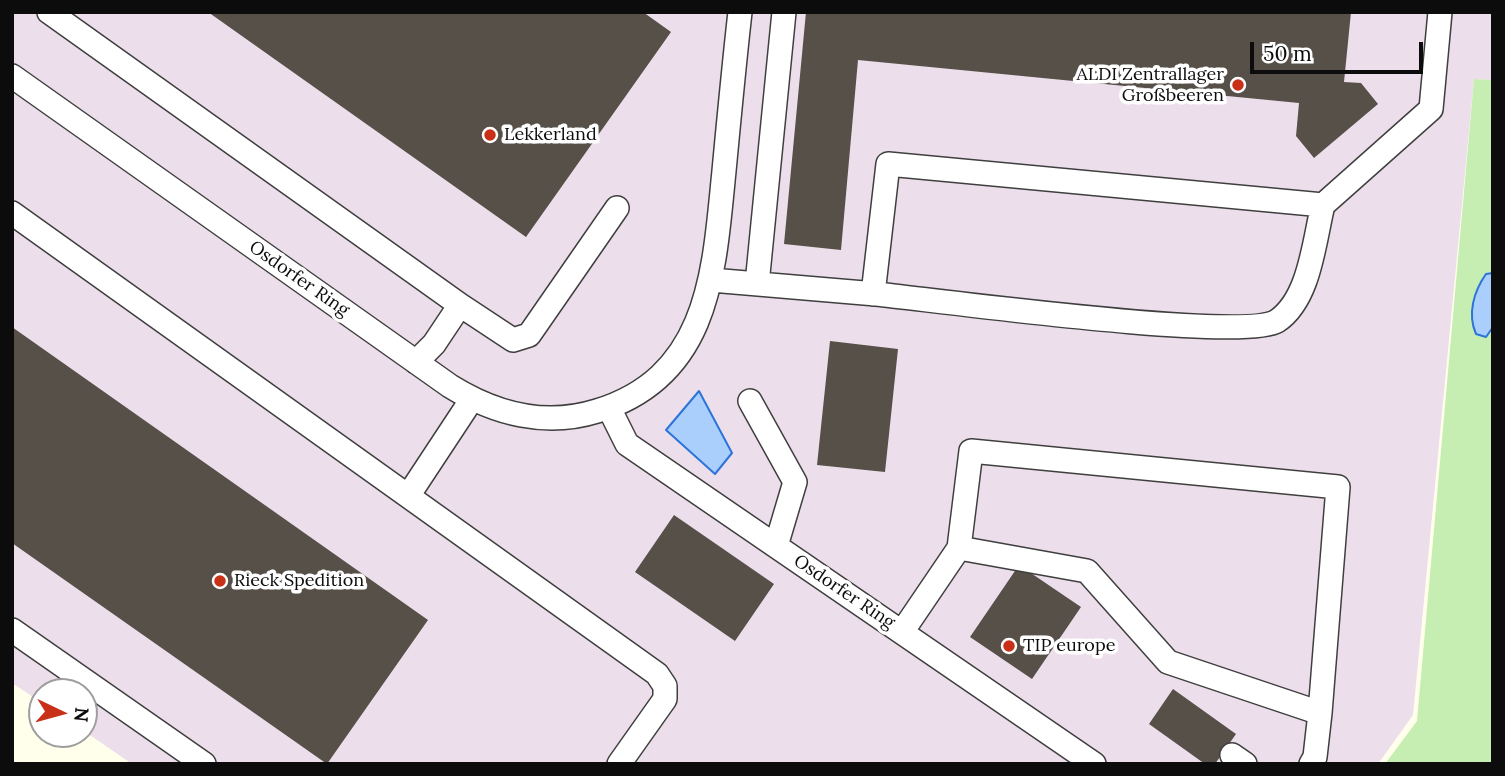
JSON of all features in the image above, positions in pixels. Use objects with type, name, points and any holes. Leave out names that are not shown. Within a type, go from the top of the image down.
[{"type":"street","points":[[49,12],[513,340],[529,335],[617,208]]},
{"type":"street","name":"Osdorfer Ring","points":[[12,76],[472,399],[518,415],[541,418],[588,414],[609,408],[643,390],[676,360],[704,309],[711,280],[740,12]]},
{"type":"street","points":[[757,284],[784,12]]},
{"type":"street","points":[[711,280],[1144,321],[1256,328],[1276,321],[1293,306],[1304,280],[1323,205],[1431,110],[1440,12]]},
{"type":"street","points":[[873,294],[888,164],[1323,205]]},
{"type":"street","points":[[12,213],[657,674],[665,686],[665,699],[619,764]]},
{"type":"street","points":[[416,362],[434,344],[460,305]]},
{"type":"street","points":[[408,496],[472,399]]},
{"type":"street","points":[[750,401],[795,482],[776,546]]},
{"type":"street","name":"Osdorfer Ring","points":[[609,408],[627,444],[1094,764]]},
{"type":"street","points":[[902,632],[959,548],[971,451],[1338,487],[1321,713],[1315,757],[1311,764]]},
{"type":"street","points":[[959,548],[1087,571],[1168,662],[1321,713]]},
{"type":"street","points":[[12,630],[204,764]]},
{"type":"shaded area","points":[[12,12],[1493,12],[1493,80],[1474,79],[1413,715],[1378,764],[132,764],[98,741],[98,678],[28,678],[28,694],[12,683]]},
{"type":"green space","points":[[1474,79],[1493,80],[1493,764],[1385,764],[1417,721]]},
{"type":"water","points":[[1493,273],[1493,327],[1486,337],[1476,334],[1472,311],[1475,295],[1482,281],[1486,274]]},
{"type":"water","points":[[699,391],[732,453],[715,474],[666,430]]},
{"type":"building","name":"Lekkerland","points":[[208,12],[643,12],[671,32],[526,237]]},
{"type":"building","name":"ALDI Zentrallager Großbeeren","points":[[806,12],[1351,12],[1344,82],[1361,83],[1378,104],[1314,158],[1296,136],[1299,103],[858,60],[841,250],[784,244]]},
{"type":"building","name":"Rieck Spedition","points":[[12,327],[428,620],[327,764],[12,543]]},
{"type":"building","points":[[830,341],[898,349],[885,472],[817,465]]},
{"type":"building","points":[[674,515],[774,584],[735,641],[635,572]]},
{"type":"building","points":[[1019,565],[1081,607],[1032,679],[970,637]]},
{"type":"building","points":[[1173,689],[1236,734],[1215,764],[1205,764],[1149,724]]},
{"type":"place","name":"ALDI Zentrallager Großbeeren","points":[[1238,85]]},
{"type":"place","name":"Lekkerland","points":[[490,135]]},
{"type":"place","name":"Rieck Spedition","points":[[220,581]]},
{"type":"place","name":"TIP europe","points":[[1009,646]]}]
